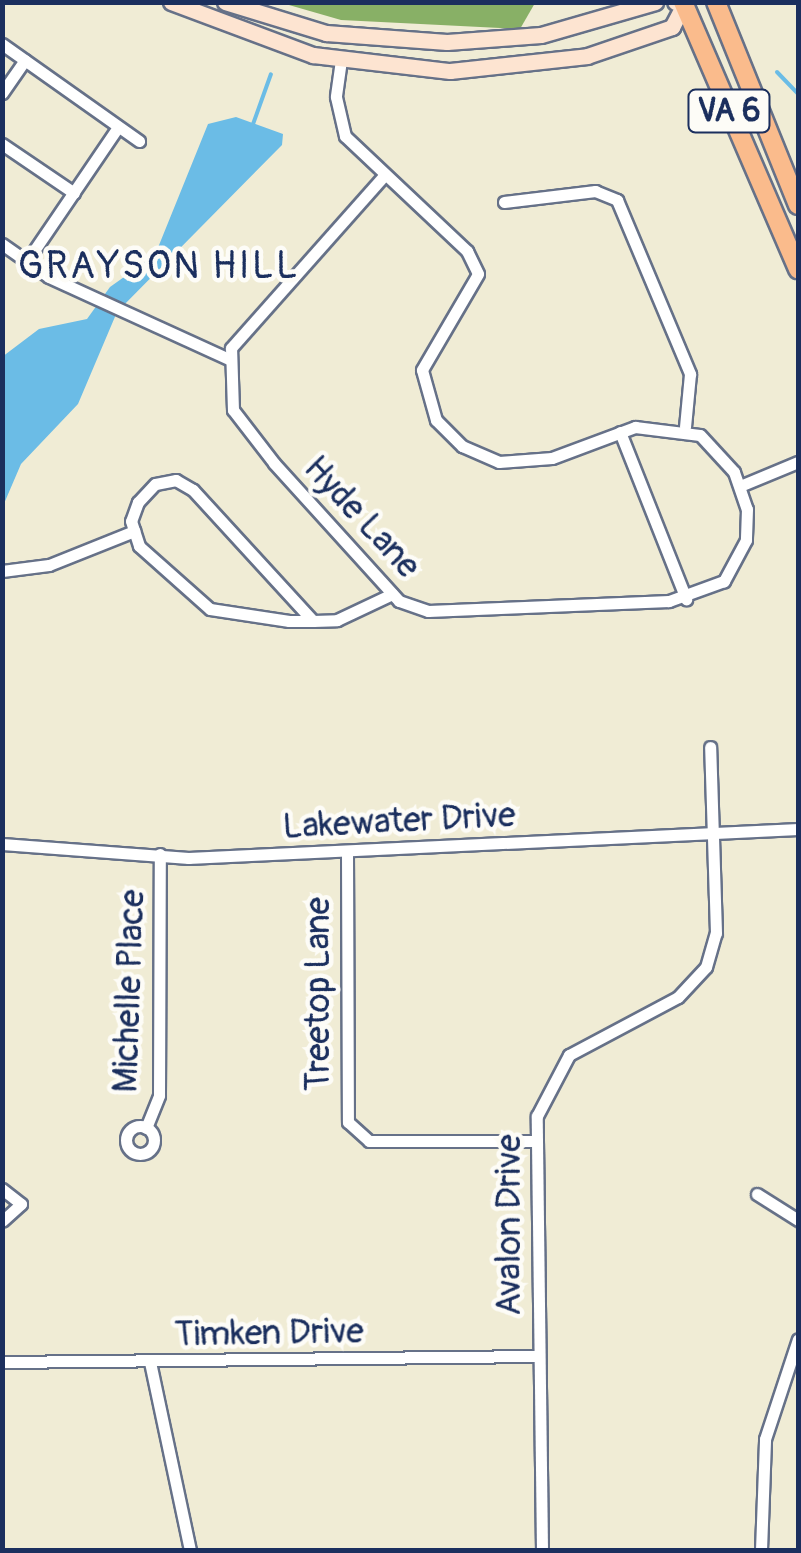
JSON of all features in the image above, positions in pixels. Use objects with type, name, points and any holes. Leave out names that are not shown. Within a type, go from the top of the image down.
[{"type":"main road","points":[[170,2],[245,35],[342,60],[450,71],[552,63],[672,27],[682,3]]},
{"type":"main road","points":[[225,2],[326,33],[447,42],[540,36],[655,2]]},
{"type":"main road","name":"VA 6","points":[[716,2],[798,205]]},
{"type":"main road","name":"VA 6","points":[[682,3],[798,270]]},
{"type":"street","points":[[2,44],[139,141]]},
{"type":"street","points":[[2,93],[25,60]]},
{"type":"street","points":[[342,60],[336,97],[345,136],[383,177],[467,252],[478,274],[422,370],[436,420],[499,462],[552,458],[620,432],[684,427],[712,445],[740,486],[798,462]]},
{"type":"street","points":[[27,262],[118,126]]},
{"type":"street","points":[[2,144],[74,193]]},
{"type":"street","points":[[2,244],[81,293],[230,359],[383,177]]},
{"type":"street","points":[[504,202],[595,191],[618,200],[690,374],[684,427]]},
{"type":"street","name":"Hyde Lane","points":[[230,359],[233,410],[392,594],[428,611],[686,599],[724,580],[742,555],[740,486]]},
{"type":"street","points":[[620,432],[686,599]]},
{"type":"street","points":[[134,531],[138,502],[155,484],[176,480],[313,620]]},
{"type":"street","points":[[134,531],[210,609],[338,620],[392,594]]},
{"type":"street","points":[[2,570],[48,566],[134,531]]},
{"type":"street","name":"Avalon Drive","points":[[542,1550],[534,1141],[541,1101],[569,1056],[678,996],[706,967],[716,933],[710,747]]},
{"type":"street","name":"Lakewater Drive","points":[[2,844],[160,854],[346,852],[798,829]]},
{"type":"street","name":"Treetop Lane","points":[[346,852],[348,1122],[369,1140],[534,1141]]},
{"type":"street","name":"Michelle Place","points":[[146,1128],[159,1095],[160,854]]},
{"type":"street","points":[[2,1188],[21,1204],[2,1221]]},
{"type":"street","points":[[756,1194],[798,1220]]},
{"type":"street","points":[[760,1550],[765,1439],[798,1339]]},
{"type":"street","name":"Timken Drive","points":[[2,1362],[536,1356]]},
{"type":"street","points":[[150,1362],[190,1550]]},
{"type":"green space","points":[[282,3],[535,3],[520,29],[341,20]]},
{"type":"water","points":[[236,117],[283,134],[282,145],[117,312],[78,404],[21,464],[3,506],[2,357],[39,329],[87,319],[110,287],[155,255],[208,124]]},
{"type":"waterway","points":[[777,72],[798,94]]},
{"type":"waterway","points":[[252,127],[271,74]]},
{"type":"district","name":"GRAYSON HILL","points":[[159,267]]}]
